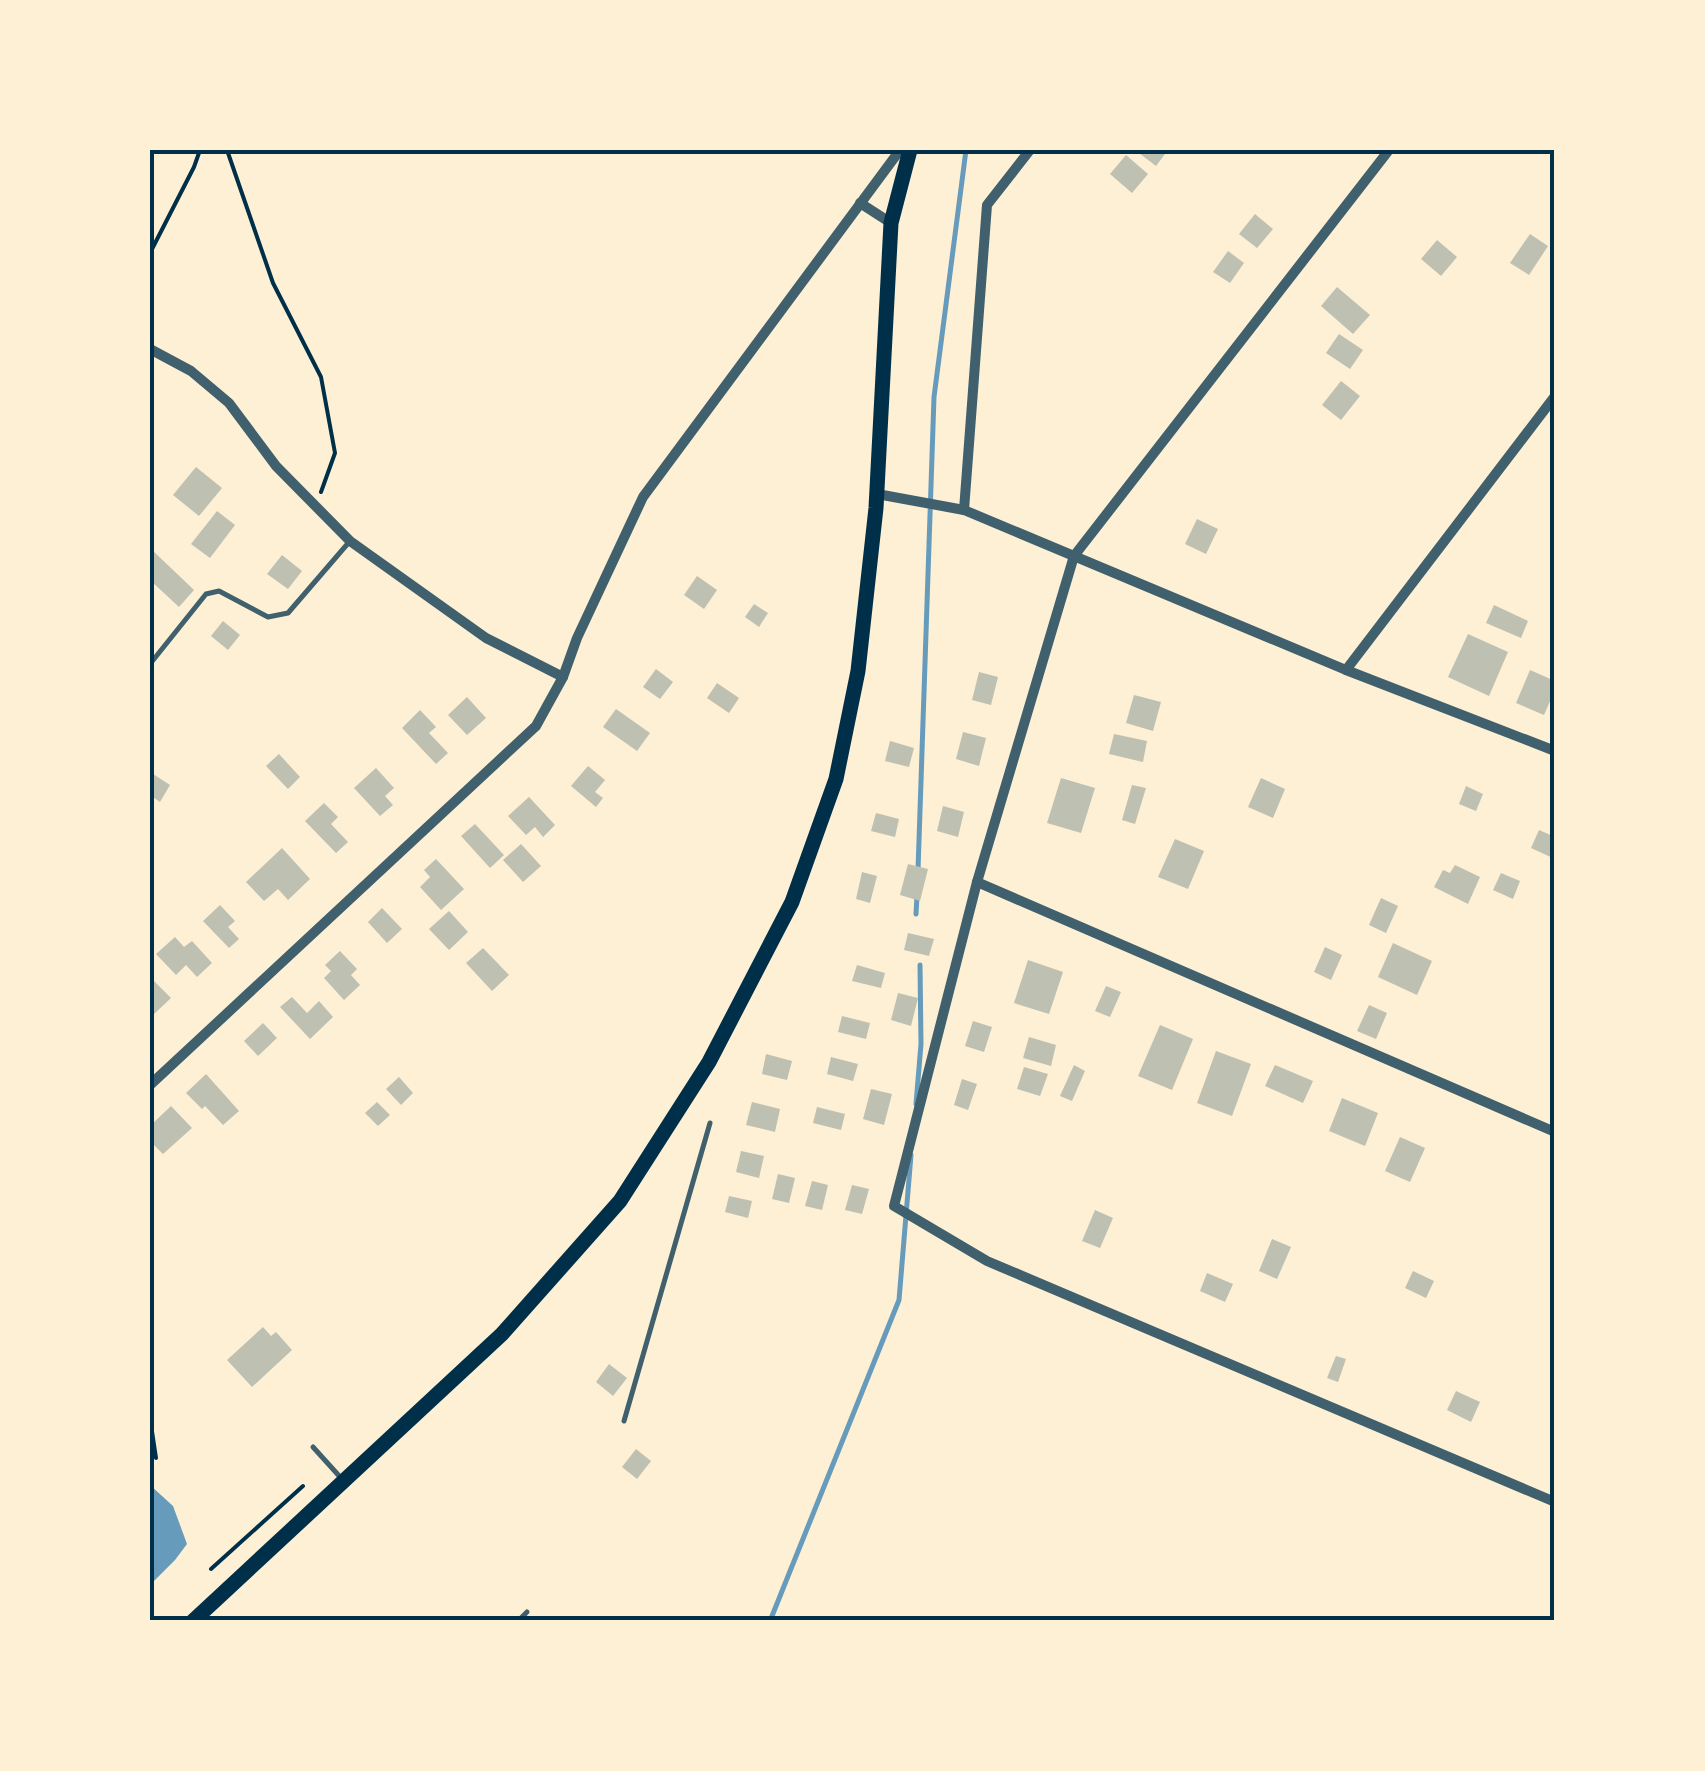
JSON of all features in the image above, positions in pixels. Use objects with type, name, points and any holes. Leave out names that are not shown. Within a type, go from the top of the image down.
[{"type":"main road","points":[[193,1621],[502,1334],[620,1201],[709,1062],[792,902],[836,780],[858,671],[877,494],[891,223],[910,150]]},
{"type":"street","points":[[150,1086],[536,726],[563,677],[577,638],[643,497],[900,150]]},
{"type":"street","points":[[964,510],[987,205],[1030,150]]},
{"type":"street","points":[[1389,150],[1074,556],[977,882],[894,1206],[988,1261],[1555,1502]]},
{"type":"street","points":[[860,203],[891,223]]},
{"type":"street","points":[[150,349],[192,371],[228,404],[276,466],[350,541],[486,638],[563,677]]},
{"type":"street","points":[[1346,670],[1555,396]]},
{"type":"street","points":[[877,494],[964,510],[1346,670],[1555,751]]},
{"type":"street","points":[[977,882],[1555,1132]]},
{"type":"lane","points":[[150,664],[206,594],[219,590],[268,616],[288,613],[350,541]]},
{"type":"lane","points":[[624,1420],[710,1123]]},
{"type":"lane","points":[[313,1447],[344,1481]]},
{"type":"lane","points":[[518,1621],[527,1612]]},
{"type":"path","points":[[150,253],[200,150]]},
{"type":"path","points":[[227,150],[273,283],[321,377],[335,453],[316,506]]},
{"type":"path","points":[[150,1418],[156,1458]]},
{"type":"path","points":[[211,1569],[302,1486]]},
{"type":"water","points":[[150,1485],[173,1506],[187,1544],[150,1585]]},
{"type":"building","points":[[1135,150],[1168,150],[1156,166]]},
{"type":"building","points":[[1126,155],[1148,174],[1132,193],[1110,174]]},
{"type":"building","points":[[1255,214],[1273,229],[1257,248],[1239,234]]},
{"type":"building","points":[[1530,234],[1548,246],[1529,275],[1510,263]]},
{"type":"building","points":[[1437,240],[1457,257],[1441,276],[1421,259]]},
{"type":"building","points":[[1228,251],[1244,263],[1230,283],[1213,272]]},
{"type":"building","points":[[1337,287],[1370,315],[1353,334],[1321,306]]},
{"type":"building","points":[[1339,334],[1363,350],[1350,369],[1326,353]]},
{"type":"building","points":[[1341,381],[1360,396],[1341,420],[1322,405]]},
{"type":"building","points":[[196,467],[222,488],[199,516],[173,495]]},
{"type":"building","points":[[217,511],[235,525],[210,558],[191,544]]},
{"type":"building","points":[[1197,519],[1218,529],[1206,554],[1185,544]]},
{"type":"building","points":[[150,548],[194,590],[179,607],[150,580]]},
{"type":"building","points":[[282,555],[302,571],[288,589],[267,574]]},
{"type":"building","points":[[697,576],[717,590],[704,609],[684,595]]},
{"type":"building","points":[[754,604],[768,613],[759,627],[745,617]]},
{"type":"building","points":[[1494,605],[1528,621],[1521,638],[1486,623]]},
{"type":"building","points":[[223,621],[240,635],[228,650],[211,636]]},
{"type":"building","points":[[1468,634],[1508,652],[1489,696],[1448,677]]},
{"type":"building","points":[[656,669],[673,682],[660,699],[643,687]]},
{"type":"building","points":[[1530,670],[1555,681],[1544,715],[1516,703]]},
{"type":"building","points":[[979,672],[998,677],[991,705],[972,700]]},
{"type":"building","points":[[717,683],[739,698],[729,713],[707,698]]},
{"type":"building","points":[[1134,695],[1161,702],[1153,731],[1126,723]]},
{"type":"building","points":[[467,697],[486,718],[467,735],[448,715]]},
{"type":"building","points":[[616,709],[650,733],[637,751],[603,727]]},
{"type":"building","points":[[420,710],[436,727],[429,733],[448,753],[436,764],[402,728]]},
{"type":"building","points":[[963,732],[986,738],[979,766],[956,759]]},
{"type":"building","points":[[1114,734],[1147,741],[1143,762],[1109,754]]},
{"type":"building","points":[[890,741],[914,748],[909,767],[885,761]]},
{"type":"building","points":[[279,754],[300,777],[288,789],[266,766]]},
{"type":"building","points":[[588,766],[605,780],[595,792],[603,798],[596,807],[571,786]]},
{"type":"building","points":[[376,768],[394,788],[385,796],[393,805],[380,816],[354,788]]},
{"type":"building","points":[[150,772],[170,785],[160,802],[150,795]]},
{"type":"building","points":[[1061,778],[1095,788],[1081,833],[1047,823]]},
{"type":"building","points":[[1261,778],[1285,789],[1273,818],[1248,807]]},
{"type":"building","points":[[1132,785],[1146,788],[1135,824],[1122,820]]},
{"type":"building","points":[[1466,786],[1483,794],[1476,811],[1459,804]]},
{"type":"building","points":[[529,797],[555,825],[543,837],[535,827],[526,835],[508,816]]},
{"type":"building","points":[[324,803],[338,817],[331,824],[348,842],[336,853],[305,821]]},
{"type":"building","points":[[943,806],[964,812],[958,837],[937,831]]},
{"type":"building","points":[[876,813],[899,819],[895,837],[871,831]]},
{"type":"building","points":[[475,824],[504,855],[490,868],[461,836]]},
{"type":"building","points":[[1539,830],[1555,837],[1555,859],[1531,848]]},
{"type":"building","points":[[1175,839],[1204,851],[1188,889],[1158,877]]},
{"type":"building","points":[[521,844],[541,866],[523,882],[503,860]]},
{"type":"building","points":[[282,848],[310,879],[288,900],[278,889],[264,901],[246,882]]},
{"type":"building","points":[[436,859],[464,889],[441,910],[420,887],[430,877],[424,870]]},
{"type":"building","points":[[908,864],[928,869],[920,901],[900,895]]},
{"type":"building","points":[[1455,865],[1480,877],[1468,904],[1434,887],[1443,870],[1450,873]]},
{"type":"building","points":[[862,872],[877,876],[870,903],[856,899]]},
{"type":"building","points":[[1501,873],[1520,881],[1513,899],[1493,890]]},
{"type":"building","points":[[1381,898],[1398,906],[1386,933],[1369,925]]},
{"type":"building","points":[[220,905],[235,921],[228,927],[239,939],[229,948],[203,921]]},
{"type":"building","points":[[382,908],[402,929],[387,943],[368,922]]},
{"type":"building","points":[[449,911],[468,932],[449,950],[429,929]]},
{"type":"building","points":[[908,933],[934,939],[929,956],[904,950]]},
{"type":"building","points":[[175,937],[184,947],[192,941],[212,963],[197,977],[186,965],[176,975],[156,954]]},
{"type":"building","points":[[1393,943],[1432,961],[1417,995],[1378,977]]},
{"type":"building","points":[[1325,947],[1342,955],[1331,980],[1314,972]]},
{"type":"building","points":[[483,948],[509,975],[492,991],[466,963]]},
{"type":"building","points":[[340,951],[357,969],[351,975],[360,985],[344,1000],[324,978],[331,971],[325,965]]},
{"type":"building","points":[[1028,960],[1063,972],[1049,1014],[1014,1003]]},
{"type":"building","points":[[857,965],[885,973],[881,988],[852,981]]},
{"type":"building","points":[[150,977],[171,998],[152,1016],[150,1014]]},
{"type":"building","points":[[1106,986],[1121,992],[1110,1017],[1095,1011]]},
{"type":"building","points":[[898,993],[918,998],[911,1026],[891,1020]]},
{"type":"building","points":[[292,997],[307,1013],[319,1001],[333,1017],[310,1039],[280,1007]]},
{"type":"building","points":[[1369,1005],[1387,1013],[1376,1039],[1357,1031]]},
{"type":"building","points":[[842,1016],[870,1023],[866,1039],[838,1032]]},
{"type":"building","points":[[973,1021],[992,1027],[984,1052],[965,1046]]},
{"type":"building","points":[[263,1023],[277,1038],[258,1056],[244,1041]]},
{"type":"building","points":[[1160,1025],[1193,1039],[1172,1090],[1138,1076]]},
{"type":"building","points":[[1029,1037],[1056,1045],[1051,1066],[1023,1058]]},
{"type":"building","points":[[1216,1051],[1251,1064],[1232,1116],[1197,1103]]},
{"type":"building","points":[[766,1054],[792,1061],[787,1080],[762,1074]]},
{"type":"building","points":[[831,1057],[858,1064],[853,1081],[827,1074]]},
{"type":"building","points":[[1074,1065],[1085,1071],[1072,1101],[1060,1096]]},
{"type":"building","points":[[1275,1065],[1313,1081],[1303,1103],[1265,1086]]},
{"type":"building","points":[[1024,1067],[1048,1074],[1040,1096],[1017,1089]]},
{"type":"building","points":[[206,1074],[239,1111],[223,1125],[186,1093]]},
{"type":"building","points":[[399,1077],[413,1093],[401,1105],[386,1089]]},
{"type":"building","points":[[962,1079],[977,1084],[968,1110],[954,1105]]},
{"type":"building","points":[[871,1089],[892,1094],[884,1125],[863,1119]]},
{"type":"building","points":[[1342,1098],[1378,1113],[1365,1146],[1329,1131]]},
{"type":"building","points":[[377,1102],[390,1115],[378,1126],[365,1113]]},
{"type":"building","points":[[752,1102],[780,1109],[775,1132],[746,1125]]},
{"type":"building","points":[[171,1106],[192,1128],[163,1154],[154,1145],[150,1148],[150,1126]]},
{"type":"building","points":[[817,1107],[845,1114],[841,1130],[813,1123]]},
{"type":"building","points":[[1400,1137],[1425,1148],[1410,1182],[1385,1171]]},
{"type":"building","points":[[741,1151],[764,1156],[759,1178],[736,1172]]},
{"type":"building","points":[[778,1174],[795,1178],[789,1203],[772,1199]]},
{"type":"building","points":[[812,1181],[828,1185],[822,1210],[805,1206]]},
{"type":"building","points":[[852,1185],[869,1189],[862,1214],[845,1210]]},
{"type":"building","points":[[729,1196],[752,1201],[748,1218],[725,1212]]},
{"type":"building","points":[[1095,1210],[1113,1218],[1100,1248],[1082,1241]]},
{"type":"building","points":[[1272,1239],[1291,1247],[1277,1279],[1259,1271]]},
{"type":"building","points":[[1413,1271],[1434,1281],[1426,1298],[1405,1288]]},
{"type":"building","points":[[1207,1273],[1233,1284],[1225,1302],[1200,1291]]},
{"type":"building","points":[[263,1327],[271,1336],[276,1332],[292,1350],[252,1387],[227,1360]]},
{"type":"building","points":[[1336,1356],[1346,1359],[1338,1382],[1327,1378]]},
{"type":"building","points":[[609,1364],[627,1378],[613,1396],[596,1382]]},
{"type":"building","points":[[1456,1391],[1480,1402],[1471,1422],[1447,1410]]},
{"type":"building","points":[[636,1449],[651,1461],[637,1479],[622,1467]]},
{"type":"waterway","points":[[918,870],[934,397],[966,150]]},
{"type":"waterway","points":[[916,914],[917,896]]},
{"type":"waterway","points":[[916,1104],[921,1044],[920,965]]},
{"type":"waterway","points":[[770,1621],[899,1300],[911,1155]]}]
